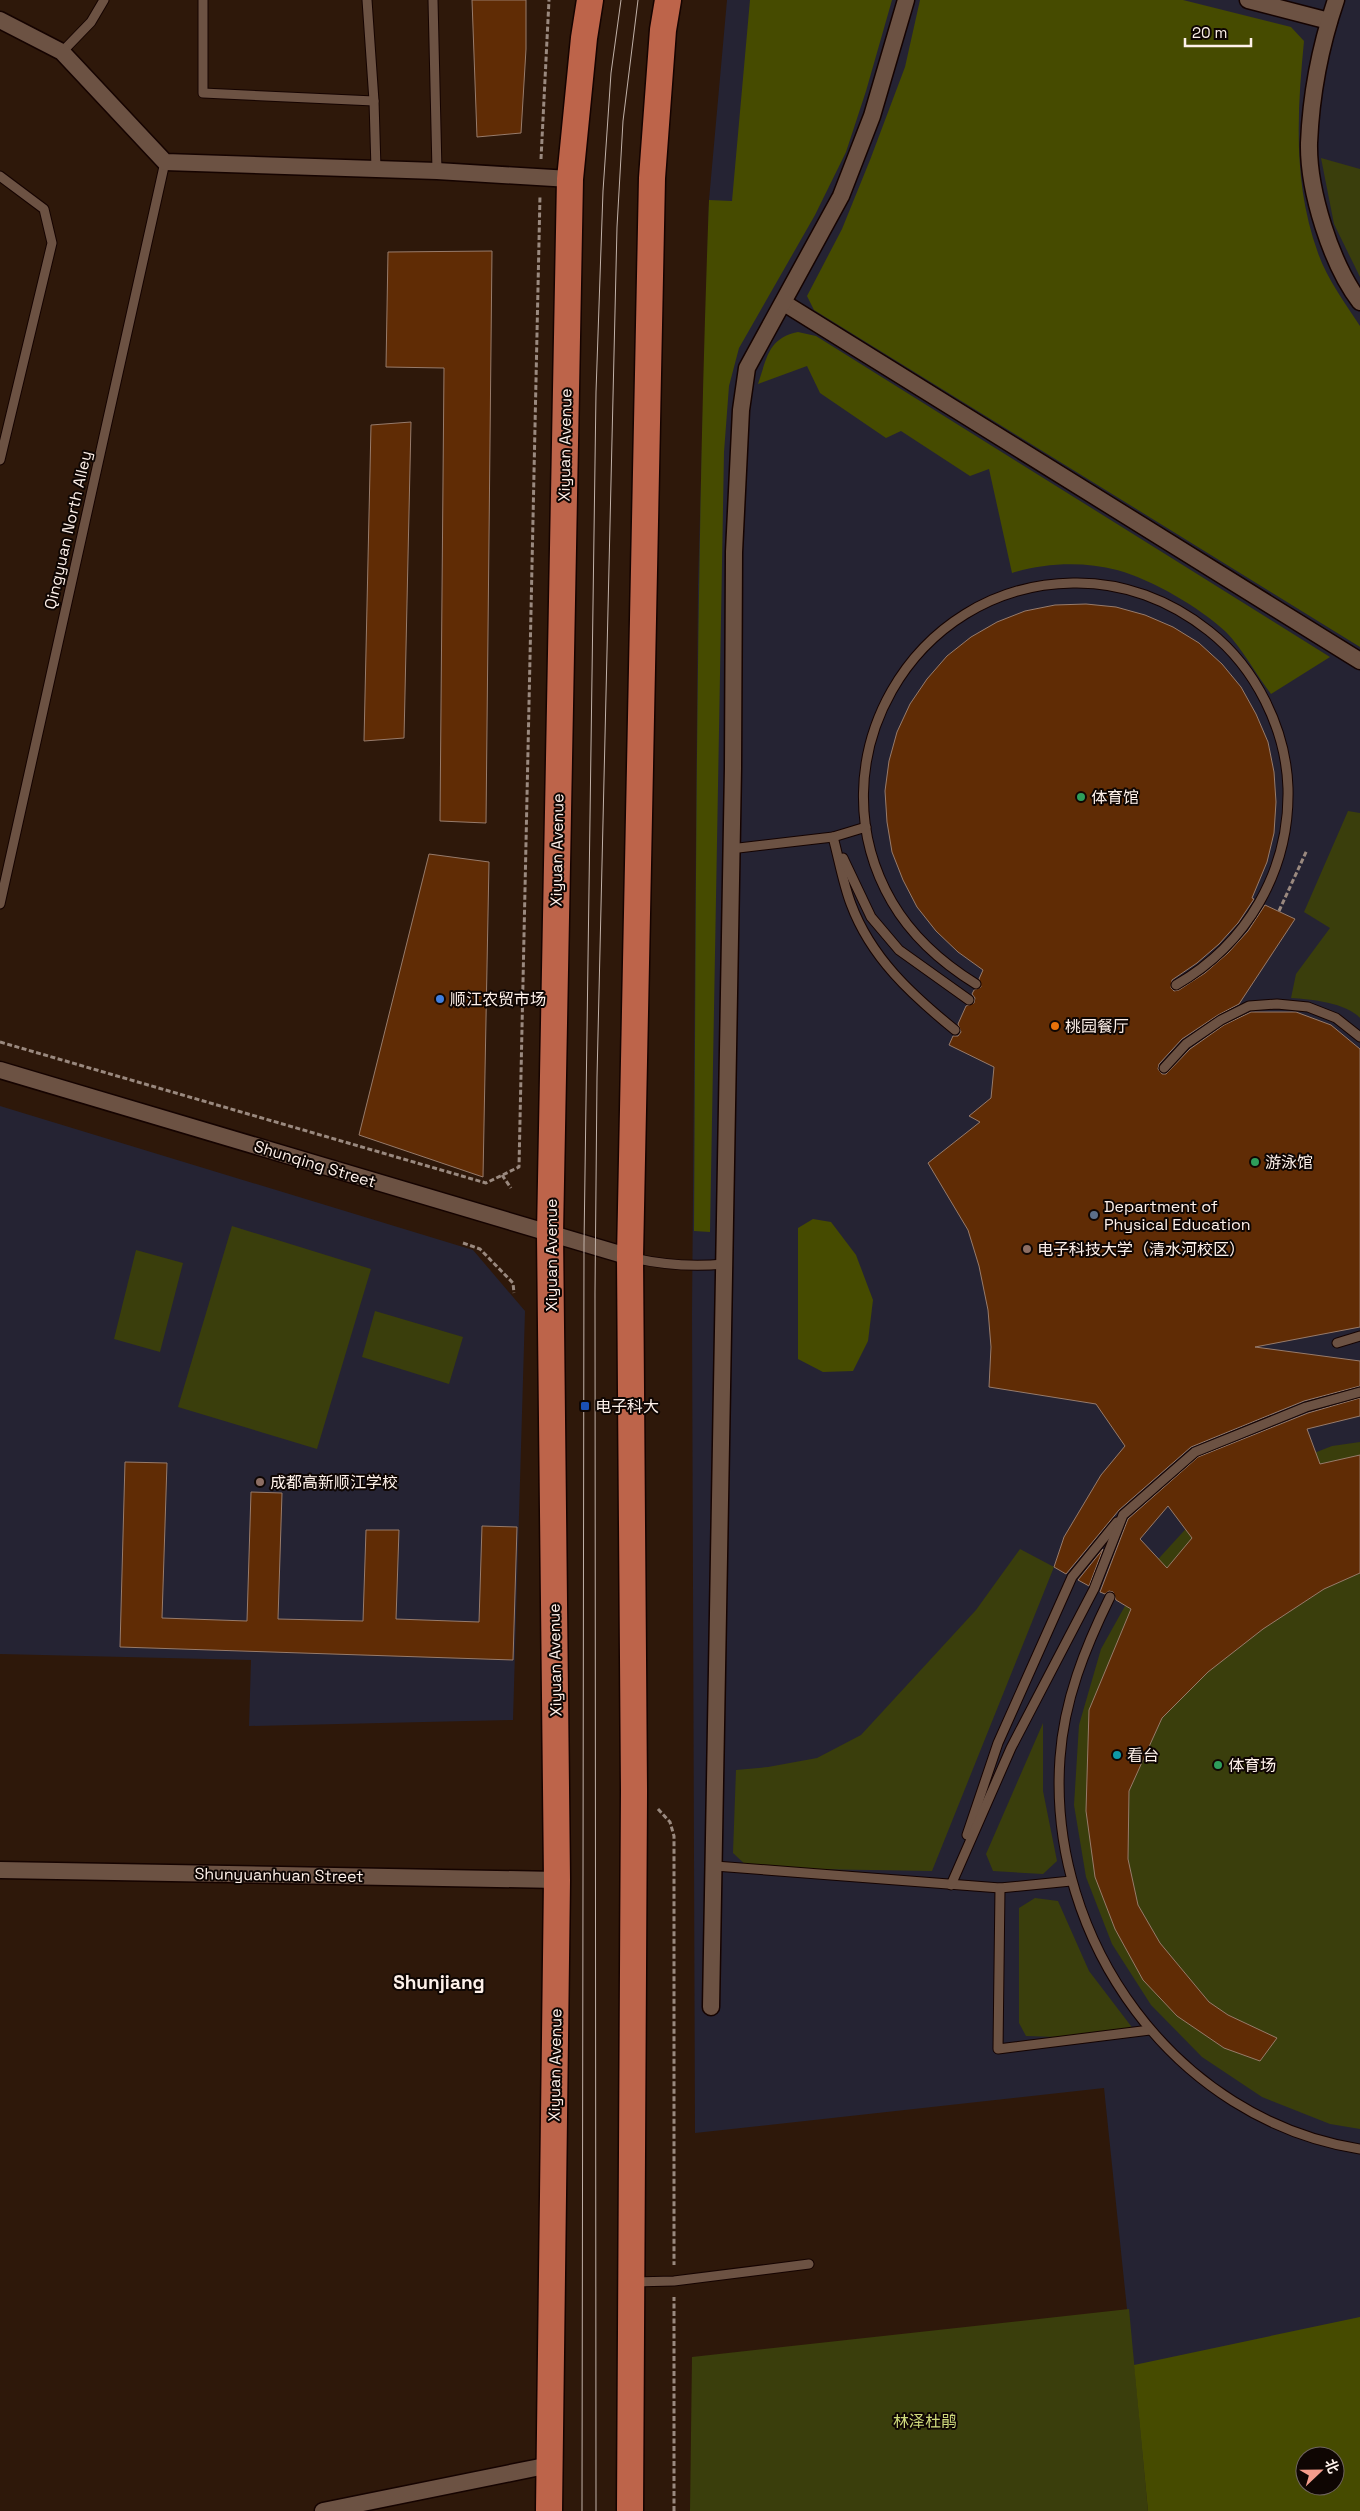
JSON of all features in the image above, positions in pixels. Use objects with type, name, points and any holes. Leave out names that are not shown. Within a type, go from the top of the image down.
[{"type":"main road","name":"Xiyuan Avenue","points":[[549,2511],[557,1880],[550,1234],[570,178],[584,38],[590,0]]},
{"type":"main road","points":[[630,2511],[633,2282],[634,1791],[630,1257],[652,178],[663,30],[668,0]]},
{"type":"street","points":[[711,2007],[730,849],[733,768],[734,552],[741,410],[747,368],[842,196],[872,116],[906,0]]},
{"type":"street","points":[[1248,0],[1329,21]]},
{"type":"street","points":[[1336,0],[1329,21],[1312,110],[1309,144],[1313,180],[1324,227],[1333,251],[1360,302]]},
{"type":"street","points":[[0,20],[62,52],[165,162],[437,171],[570,178]]},
{"type":"street","points":[[784,303],[1360,661]]},
{"type":"street","name":"Shunqing Street","points":[[0,1070],[630,1257]]},
{"type":"street","name":"Shunyuanhuan Street","points":[[0,1870],[557,1880]]},
{"type":"street","points":[[323,2511],[550,2465]]},
{"type":"lane","points":[[62,52],[91,22],[104,0]]},
{"type":"lane","points":[[203,0],[204,93],[374,101]]},
{"type":"lane","points":[[367,0],[374,101],[376,169]]},
{"type":"lane","points":[[433,0],[437,171]]},
{"type":"lane","name":"Qingyuan North Alley","points":[[0,904],[165,162]]},
{"type":"lane","points":[[0,176],[44,209],[52,243],[0,460]]},
{"type":"lane","points":[[976,984],[943,962],[902,918],[879,875],[866,827],[863,785],[867,755],[878,719],[902,673],[923,648],[947,626],[989,601],[1035,586],[1059,583],[1107,585],[1154,598],[1197,621],[1222,641],[1248,672],[1272,714],[1282,746],[1288,780],[1287,820],[1280,858],[1264,895],[1230,943],[1190,980],[1176,985]]},
{"type":"lane","points":[[730,849],[833,837],[866,827]]},
{"type":"lane","points":[[833,837],[872,917],[899,950],[969,1000]]},
{"type":"lane","points":[[833,837],[851,905],[874,952],[913,995],[955,1030]]},
{"type":"lane","points":[[1164,1068],[1186,1044],[1212,1022],[1249,1006],[1277,1004],[1308,1007],[1329,1015],[1360,1037]]},
{"type":"lane","points":[[630,1257],[663,1265],[693,1267],[724,1264]]},
{"type":"lane","points":[[1338,1343],[1360,1336]]},
{"type":"lane","points":[[950,1885],[998,1742],[1072,1577],[1123,1515],[1195,1452],[1306,1407],[1360,1392]]},
{"type":"lane","points":[[950,1885],[1011,1748],[1094,1589],[1123,1515]]},
{"type":"lane","points":[[1110,1597],[1090,1637],[1076,1676],[1065,1716],[1060,1757],[1059,1799],[1062,1840],[1071,1881],[1094,1943],[1116,1985],[1150,2030],[1208,2084],[1242,2106],[1277,2124],[1314,2138],[1360,2149]]},
{"type":"lane","points":[[714,1866],[1000,1888],[1071,1881]]},
{"type":"lane","points":[[1000,1888],[998,2049],[1150,2030]]},
{"type":"lane","points":[[633,2282],[674,2281],[810,2264]]},
{"type":"path","points":[[0,1042],[486,1183],[519,1166],[540,177],[549,0]]},
{"type":"path","points":[[1279,911],[1306,850]]},
{"type":"path","points":[[502,1175],[511,1188]]},
{"type":"path","points":[[463,1243],[480,1249],[513,1284],[514,1293]]},
{"type":"path","points":[[634,1791],[654,1804],[670,1822],[674,1836],[674,2511]]},
{"type":"shaded area","name":"电子科技大学（清水河校区）","points":[[727,0],[1360,0],[1360,2511],[1148,2511],[1104,2088],[695,2133],[692,1314],[698,585],[709,200]]},
{"type":"shaded area","points":[[750,0],[892,0],[846,152],[815,215],[739,348],[729,386],[724,452],[710,1232],[694,1231],[697,715],[701,457],[709,200],[732,201]]},
{"type":"shaded area","points":[[920,0],[1183,0],[1291,27],[1304,41],[1299,148],[1304,201],[1318,253],[1326,272],[1360,326],[1360,647],[814,310],[807,296],[842,229],[870,160],[905,67]]},
{"type":"shaded area","points":[[798,332],[816,336],[1330,657],[1271,694],[1226,632],[1203,613],[1160,587],[1117,570],[1091,565],[1050,565],[1012,573],[989,469],[970,476],[901,431],[886,438],[820,393],[807,366],[758,384],[770,350],[780,339]]},
{"type":"shaded area","name":"成都高新顺江学校","points":[[0,1106],[473,1250],[525,1311],[513,1720],[249,1726],[251,1660],[0,1654]]},
{"type":"shaded area","points":[[813,1219],[831,1222],[856,1255],[873,1300],[868,1341],[853,1371],[823,1372],[798,1359],[798,1228]]},
{"type":"shaded area","points":[[1360,2317],[1360,2511],[1148,2511],[1134,2365]]},
{"type":"green space","points":[[1321,158],[1360,169],[1360,277],[1334,224]]},
{"type":"green space","points":[[1348,811],[1360,813],[1360,1018],[1337,1005],[1291,998],[1296,974],[1330,928],[1304,912]]},
{"type":"green space","points":[[232,1226],[371,1269],[317,1449],[178,1407]]},
{"type":"green space","points":[[136,1250],[183,1263],[160,1352],[114,1339]]},
{"type":"green space","points":[[375,1311],[463,1337],[449,1384],[362,1357]]},
{"type":"green space","name":"体育场","points":[[1360,1442],[1360,2129],[1330,2124],[1262,2097],[1202,2057],[1151,2005],[1112,1944],[1086,1877],[1074,1805],[1079,1725],[1101,1649],[1140,1579],[1193,1521],[1258,1475],[1332,1446]]},
{"type":"green space","points":[[1020,1549],[1054,1567],[932,1871],[749,1868],[733,1853],[736,1770],[768,1767],[817,1758],[861,1735],[976,1610]]},
{"type":"green space","points":[[1043,1723],[1043,1791],[1057,1861],[1043,1874],[993,1871],[986,1854]]},
{"type":"green space","points":[[1035,1898],[1058,1901],[1089,1971],[1134,2030],[1123,2039],[1026,2036],[1019,2023],[1019,1908]]},
{"type":"green space","name":"林泽杜鹃","points":[[1129,2309],[1148,2511],[690,2511],[692,2357]]},
{"type":"building","points":[[472,0],[526,0],[526,49],[521,133],[477,137]]},
{"type":"building","points":[[492,251],[486,823],[440,821],[444,368],[386,367],[388,252]]},
{"type":"building","points":[[411,422],[404,738],[364,741],[371,425]]},
{"type":"building","points":[[1086,604],[1116,607],[1145,615],[1173,627],[1199,643],[1222,664],[1241,687],[1256,714],[1268,742],[1274,772],[1276,802],[1274,833],[1267,862],[1252,898],[1254,899],[1238,923],[1219,944],[1197,963],[1172,980],[1171,988],[1174,991],[1179,990],[1205,973],[1228,953],[1248,931],[1265,905],[1295,919],[1239,1004],[1218,1015],[1182,1039],[1159,1064],[1158,1069],[1162,1074],[1166,1074],[1190,1049],[1224,1025],[1251,1012],[1296,1012],[1331,1025],[1360,1049],[1360,1327],[1255,1347],[1360,1361],[1360,1386],[1304,1401],[1191,1447],[1119,1510],[1066,1574],[1054,1567],[1064,1537],[1101,1475],[1125,1446],[1096,1404],[989,1387],[991,1347],[988,1310],[979,1266],[968,1230],[928,1163],[980,1122],[969,1116],[991,1098],[994,1067],[949,1045],[953,1036],[958,1036],[961,1032],[958,1024],[966,1006],[974,1003],[975,998],[972,994],[974,990],[981,987],[979,979],[983,970],[958,952],[936,931],[917,907],[903,880],[892,852],[887,822],[885,791],[889,761],[897,732],[910,704],[927,679],[947,656],[971,637],[997,622],[1025,611],[1055,605]]},
{"type":"building","name":"顺江农贸市场","points":[[429,854],[489,862],[483,1177],[359,1135]]},
{"type":"building","name":"看台","points":[[1360,1398],[1360,1416],[1307,1429],[1320,1464],[1360,1455],[1360,1573],[1324,1589],[1263,1629],[1208,1672],[1162,1718],[1129,1791],[1128,1859],[1138,1905],[1160,1943],[1209,2002],[1228,2015],[1277,2038],[1260,2061],[1224,2048],[1177,2016],[1143,1980],[1115,1929],[1095,1877],[1086,1811],[1089,1710],[1131,1609],[1116,1600],[1113,1592],[1109,1591],[1105,1594],[1100,1592],[1128,1519],[1198,1457],[1308,1413]],"holes":[[[1168,1506],[1192,1538],[1167,1568],[1140,1539]]]},
{"type":"building","points":[[125,1462],[167,1463],[162,1618],[247,1621],[251,1492],[282,1493],[278,1619],[363,1621],[366,1530],[399,1530],[396,1619],[479,1622],[482,1526],[517,1527],[513,1660],[120,1647]]},
{"type":"building","points":[[1103,1549],[1089,1586],[1078,1580]]},
{"type":"tram line","points":[[582,2511],[584,1244],[596,392],[603,191],[611,73],[621,0]]},
{"type":"tram line","points":[[596,2511],[595,1293],[597,1077],[617,227],[623,121],[638,0]]},
{"type":"place","name":"体育馆","points":[[1081,797]]},
{"type":"place","name":"顺江农贸市场","points":[[440,999]]},
{"type":"place","name":"桃园餐厅","points":[[1055,1026]]},
{"type":"place","name":"游泳馆","points":[[1255,1162]]},
{"type":"place","name":"Department of Physical Education","points":[[1094,1215]]},
{"type":"place","name":"电子科技大学（清水河校区）","points":[[1027,1249]]},
{"type":"place","name":"电子科大","points":[[585,1406]]},
{"type":"place","name":"成都高新顺江学校","points":[[260,1482]]},
{"type":"place","name":"看台","points":[[1117,1755]]},
{"type":"place","name":"体育场","points":[[1218,1765]]},
{"type":"district","name":"Shunjiang","points":[[439,1982]]}]
